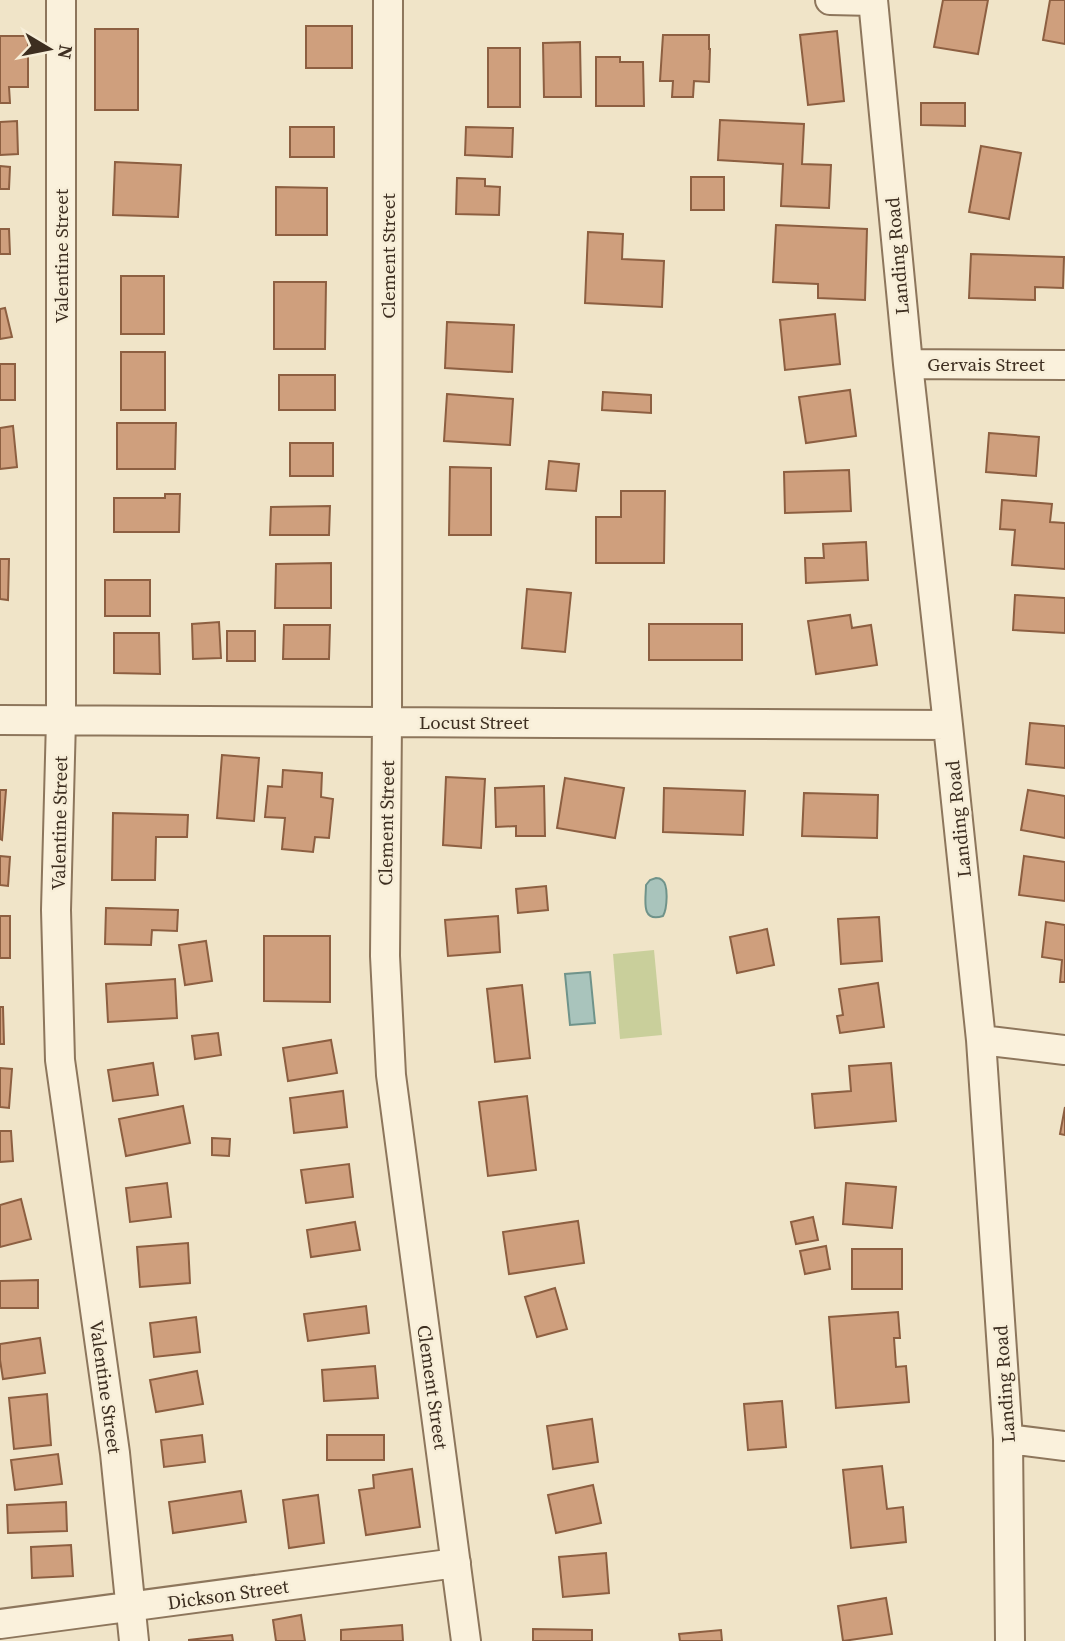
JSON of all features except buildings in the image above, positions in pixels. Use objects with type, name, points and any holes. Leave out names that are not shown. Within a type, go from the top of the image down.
[{"type":"street","name":"Valentine Street","points":[[61,0],[61,720],[56,910],[60,1060],[115,1452],[134,1641]]},
{"type":"street","name":"Clement Street","points":[[388,0],[385,956],[391,1075],[466,1641]]},
{"type":"street","points":[[830,0],[873,0]]},
{"type":"street","name":"Landing Road","points":[[873,0],[908,364],[981,1040],[1008,1439],[1010,1641]]},
{"type":"street","name":"Gervais Street","points":[[908,364],[1065,365]]},
{"type":"street","name":"Locust Street","points":[[0,720],[948,725]]},
{"type":"street","points":[[981,1040],[1065,1050]]},
{"type":"street","points":[[1008,1439],[1065,1446]]},
{"type":"street","name":"Dickson Street","points":[[0,1624],[456,1563]]},
{"type":"green space","points":[[654,950],[662,1035],[620,1039],[613,954]]},
{"type":"water","points":[[656,878],[664,883],[667,897],[663,916],[656,917],[648,913],[645,903],[646,885]]},
{"type":"water","points":[[590,972],[595,1023],[570,1025],[565,974]]}]
